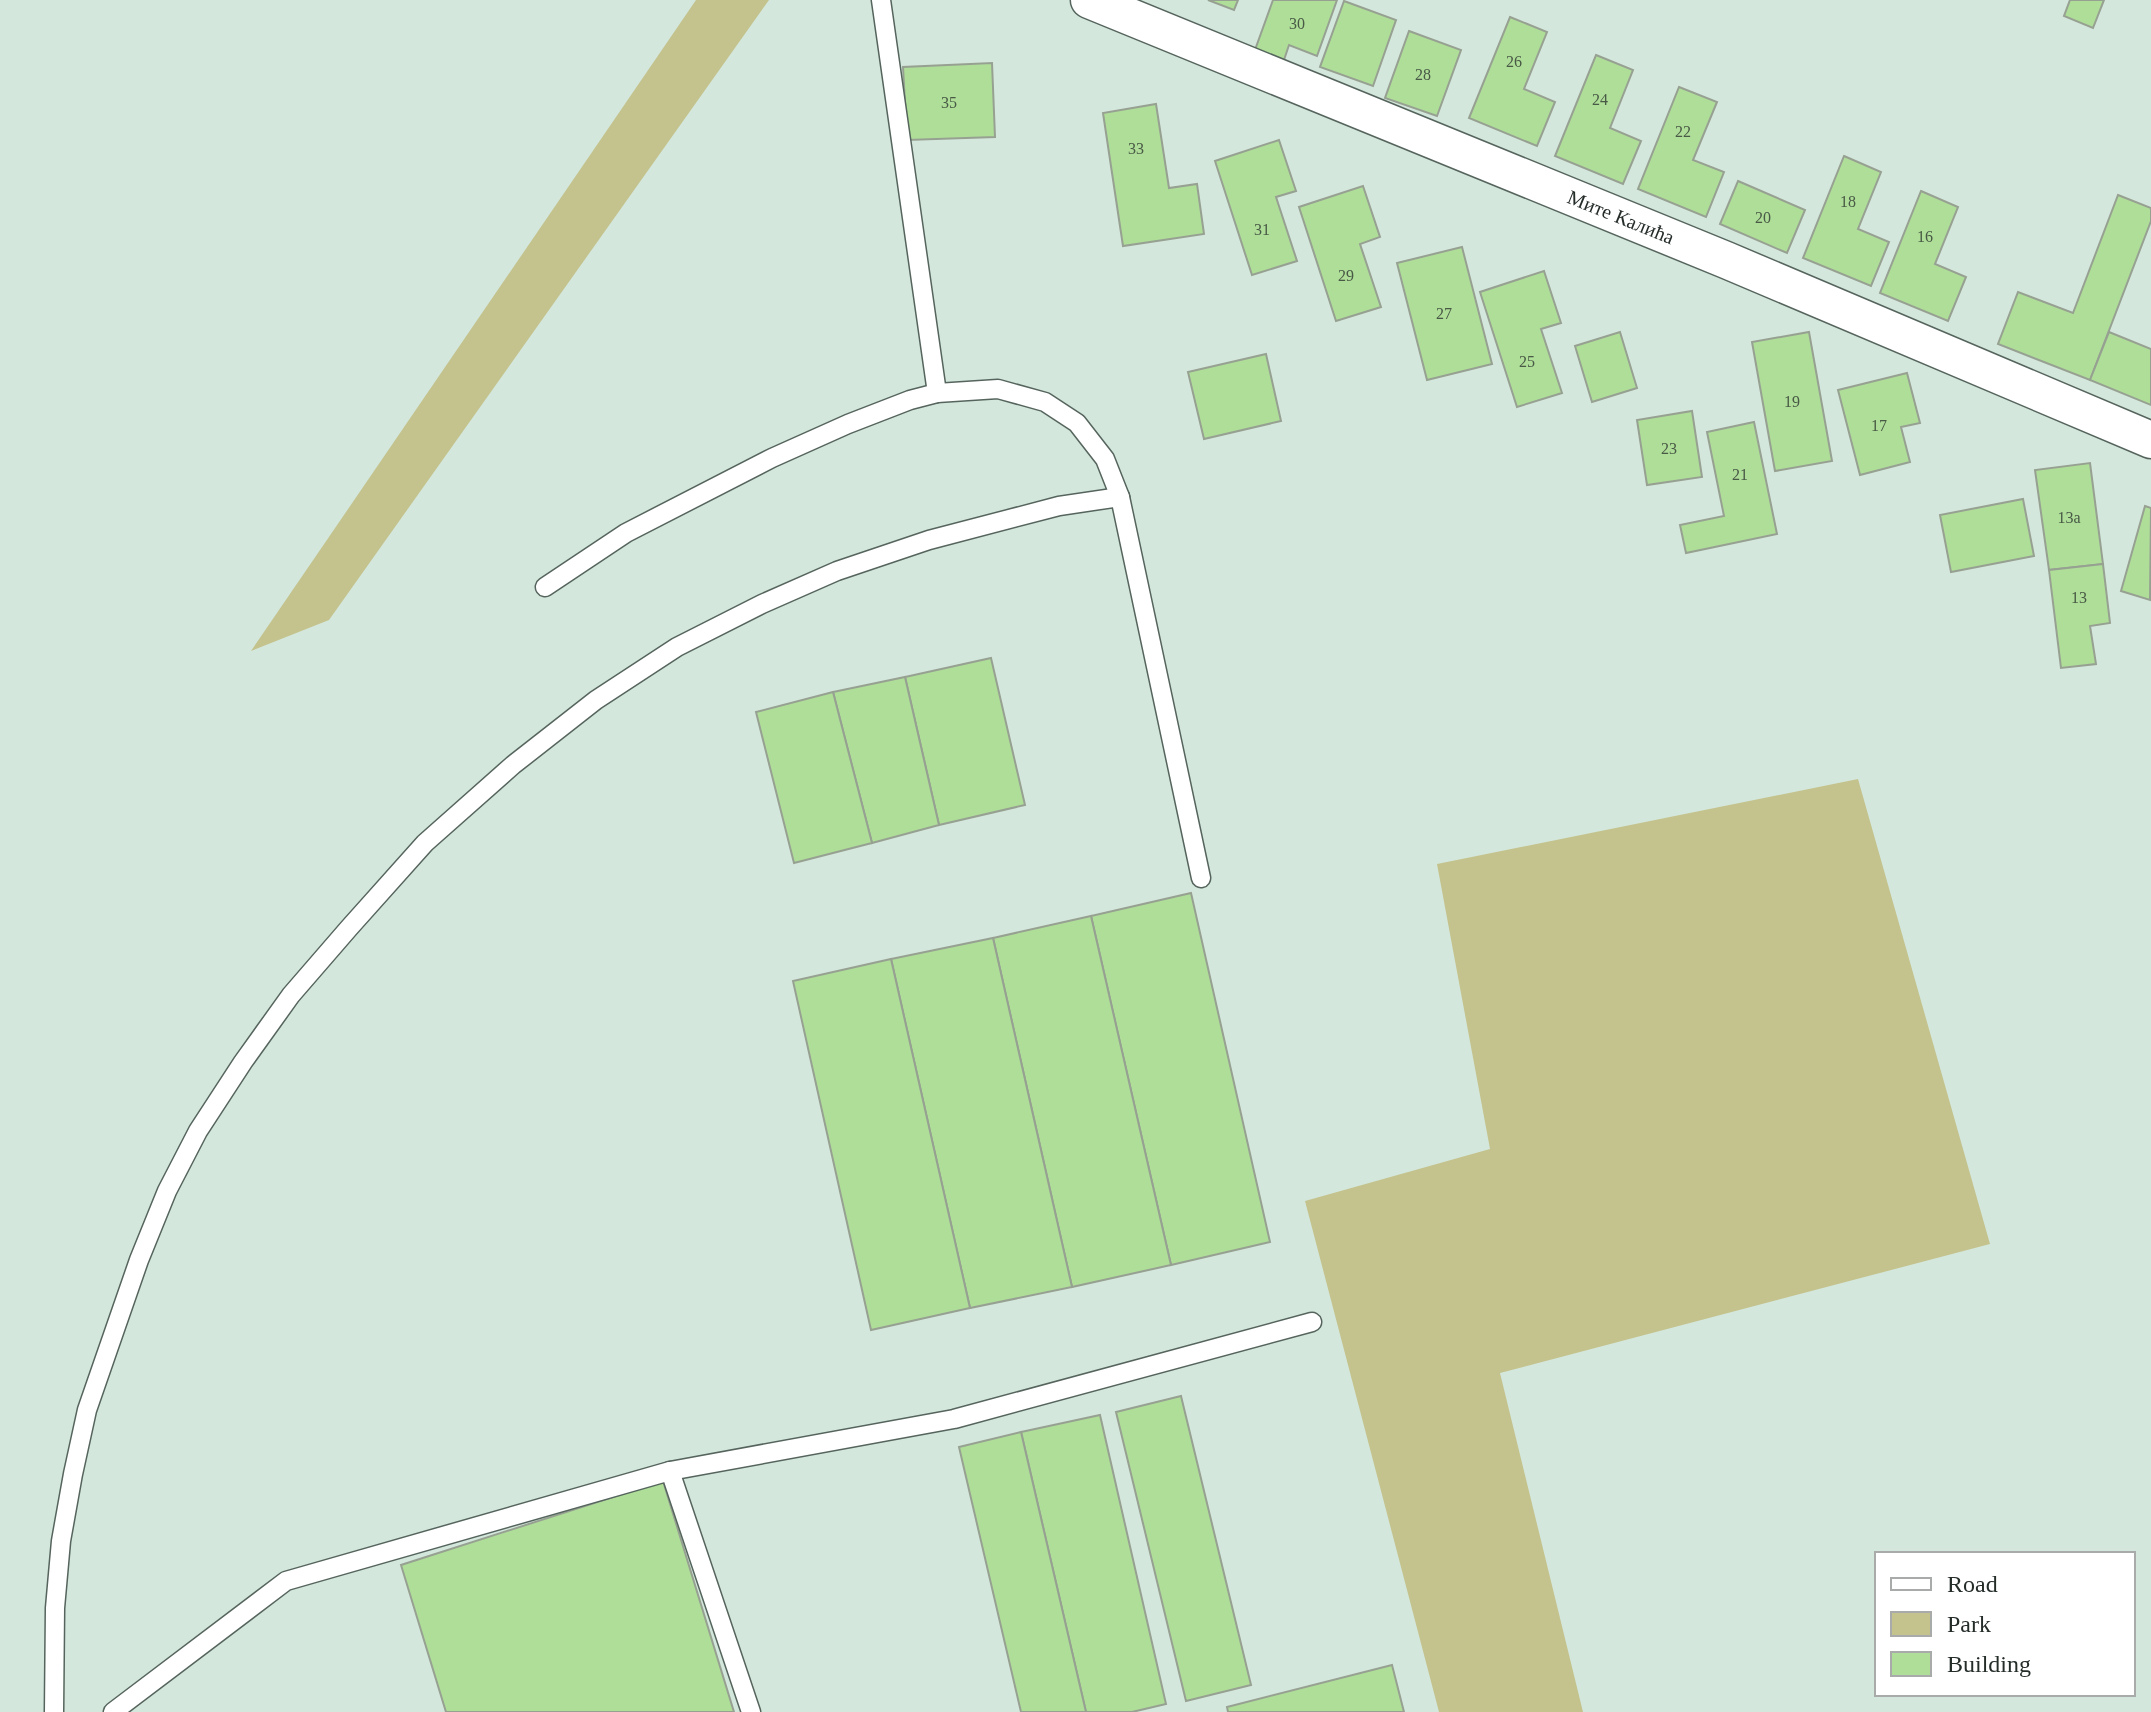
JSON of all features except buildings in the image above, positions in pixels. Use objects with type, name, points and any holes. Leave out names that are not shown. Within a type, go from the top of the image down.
[{"type":"street","name":"Мите Калића","points":[[1089,0],[1712,254],[2151,440]]},
{"type":"lane","points":[[881,0],[937,393]]},
{"type":"lane","points":[[545,587],[626,533],[772,458],[910,400],[937,393],[998,389],[1045,402],[1077,423],[1105,459],[1120,497],[1201,878]]},
{"type":"lane","points":[[54,1712],[55,1608],[61,1541],[73,1474],[87,1410],[139,1260],[167,1191],[198,1131],[291,995],[349,928],[425,843],[513,765],[596,700],[677,647],[837,571],[929,540],[1059,506],[1120,497]]},
{"type":"lane","points":[[113,1712],[286,1581],[670,1471],[954,1419],[1312,1322]]},
{"type":"lane","points":[[670,1471],[751,1712]]},
{"type":"green space","points":[[696,0],[769,0],[329,620],[251,651]]},
{"type":"green space","points":[[1858,779],[1990,1244],[1500,1373],[1583,1712],[1439,1712],[1305,1201],[1490,1149],[1437,864]]}]
